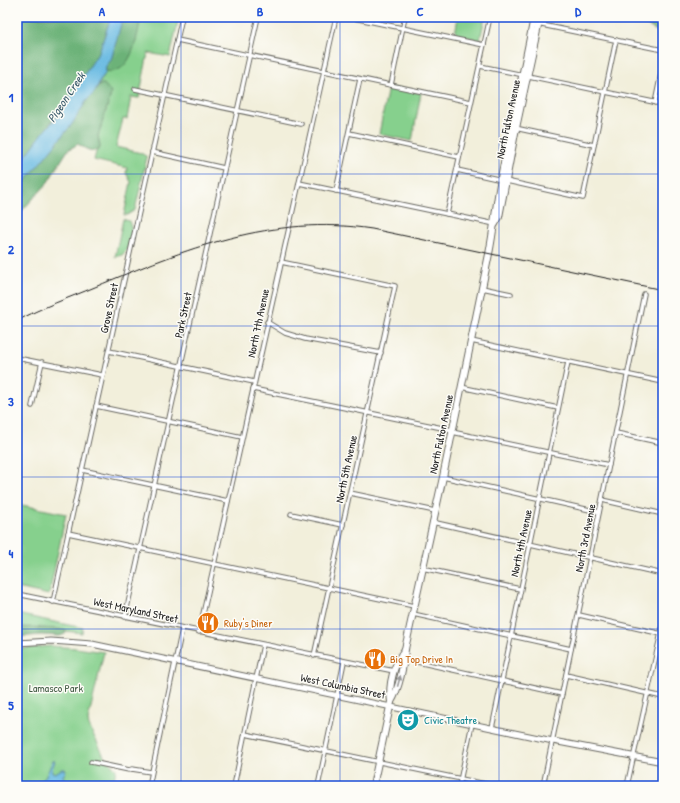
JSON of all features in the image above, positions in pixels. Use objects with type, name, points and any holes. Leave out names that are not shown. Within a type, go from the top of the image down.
[{"type":"main road","name":"North Fulton Avenue","points":[[390,704],[395,696],[404,659],[404,649],[443,476],[482,288],[495,224],[494,216],[503,180],[536,21],[540,17]]},
{"type":"main road","name":"West Columbia Street","points":[[17,643],[51,641],[83,643],[337,695],[390,704],[472,724],[663,762]]},
{"type":"main road","name":"North Fulton Avenue","points":[[373,786],[390,704],[389,695],[394,671],[404,649]]},
{"type":"street","name":"Grove Street","points":[[53,602],[182,17]]},
{"type":"street","name":"Park Street","points":[[126,617],[258,17]]},
{"type":"street","name":"North 7th Avenue","points":[[199,632],[336,17]]},
{"type":"street","points":[[349,17],[484,45]]},
{"type":"street","points":[[391,85],[405,17]]},
{"type":"street","points":[[447,214],[490,17]]},
{"type":"street","points":[[536,21],[663,50]]},
{"type":"street","points":[[177,40],[471,102]]},
{"type":"street","points":[[456,170],[583,198],[616,40]]},
{"type":"street","points":[[655,102],[663,64]]},
{"type":"street","points":[[480,66],[663,104]]},
{"type":"street","points":[[336,191],[360,79]]},
{"type":"street","points":[[135,89],[301,124]]},
{"type":"street","points":[[514,128],[594,144]]},
{"type":"street","points":[[349,133],[459,156]]},
{"type":"street","points":[[152,152],[224,168]]},
{"type":"street","points":[[299,183],[495,224]]},
{"type":"street","name":"North 5th Avenue","points":[[281,262],[395,286],[314,656]]},
{"type":"street","points":[[482,288],[511,294]]},
{"type":"street","name":"North 3rd Avenue","points":[[543,786],[644,294]]},
{"type":"street","points":[[267,322],[285,333],[305,339],[381,354]]},
{"type":"street","points":[[471,342],[663,382]]},
{"type":"street","points":[[108,351],[254,382]]},
{"type":"street","points":[[17,358],[102,375]]},
{"type":"street","points":[[32,406],[42,362]]},
{"type":"street","name":"North 4th Avenue","points":[[492,728],[568,362]]},
{"type":"street","points":[[462,386],[558,408]]},
{"type":"street","points":[[253,389],[609,465]]},
{"type":"street","points":[[96,406],[242,437]]},
{"type":"street","points":[[616,433],[663,443]]},
{"type":"street","points":[[82,470],[228,501]]},
{"type":"street","points":[[443,476],[599,512]]},
{"type":"street","points":[[350,493],[435,510]]},
{"type":"street","points":[[602,500],[663,514]]},
{"type":"street","points":[[291,514],[343,525]]},
{"type":"street","points":[[432,522],[663,574]]},
{"type":"street","points":[[68,533],[414,606]]},
{"type":"street","points":[[422,568],[520,589]]},
{"type":"street","name":"West Maryland Street","points":[[17,594],[314,656],[394,671]]},
{"type":"street","points":[[412,614],[571,649]]},
{"type":"street","points":[[579,615],[662,634]]},
{"type":"street","points":[[627,786],[663,624]]},
{"type":"street","points":[[149,786],[182,629]]},
{"type":"street","points":[[234,786],[263,645]]},
{"type":"street","points":[[404,659],[562,694]]},
{"type":"street","points":[[318,786],[344,662]]},
{"type":"street","points":[[566,675],[663,697]]},
{"type":"street","points":[[459,786],[472,724]]},
{"type":"street","points":[[245,734],[495,786]]},
{"type":"street","points":[[91,762],[129,770],[132,769],[151,772]]},
{"type":"green space","points":[[17,17],[111,17],[99,52],[71,95],[66,106],[52,121],[17,168]]},
{"type":"green space","points":[[123,17],[141,17],[137,38],[132,54],[128,60],[118,70],[109,72],[105,70],[106,66],[111,60]]},
{"type":"green space","points":[[141,17],[179,17],[170,57],[148,53],[139,98],[131,97],[127,119],[123,119],[116,147],[141,153],[147,157],[135,210],[127,215],[124,215],[131,182],[126,173],[127,168],[94,160],[96,152],[100,147],[98,136],[111,94],[101,84],[98,87],[105,70],[109,72],[134,47]]},
{"type":"green space","points":[[458,17],[485,17],[480,40],[455,34]]},
{"type":"green space","points":[[615,17],[646,17],[653,20],[663,20],[663,41],[662,34],[648,26],[620,20]]},
{"type":"green space","points":[[101,84],[104,84],[111,94],[98,136],[100,147],[99,150],[90,150],[78,144],[68,150],[46,185],[17,216],[17,191],[72,124],[87,100]]},
{"type":"green space","points":[[388,87],[421,93],[412,141],[379,134]]},
{"type":"green space","points":[[123,219],[129,221],[132,230],[128,249],[122,255],[115,257]]},
{"type":"green space","points":[[17,504],[66,514],[49,595],[17,588]]},
{"type":"green space","points":[[17,614],[83,628],[82,633],[34,627],[17,628]]},
{"type":"green space","points":[[17,628],[59,629],[67,631],[65,634],[60,636],[41,635],[17,637]]},
{"type":"green space","name":"Lamasco Park","points":[[51,646],[104,652],[88,720],[89,726],[104,756],[116,769],[113,786],[17,786],[17,649]]},
{"type":"water","points":[[111,17],[123,17],[111,60],[106,66],[105,74],[95,92],[87,100],[72,124],[17,191],[17,168],[45,130],[61,113],[62,108],[66,106],[71,95],[99,52]]},
{"type":"water","points":[[53,760],[55,761],[52,772],[55,773],[65,769],[66,771],[63,776],[68,781],[69,785],[38,786],[47,774]]},
{"type":"railway","points":[[17,28],[23,17]]},
{"type":"railway","points":[[17,321],[46,307],[128,273],[196,248],[230,238],[299,226],[335,226],[372,229],[663,290]]},
{"type":"place","name":"Ruby's Diner","points":[[208,623]]},
{"type":"place","name":"Big Top Drive In","points":[[375,659]]},
{"type":"place","name":"Civic Theatre","points":[[408,720]]},
{"type":"water label","name":"Pigeon Creek","points":[[66,97]]}]
